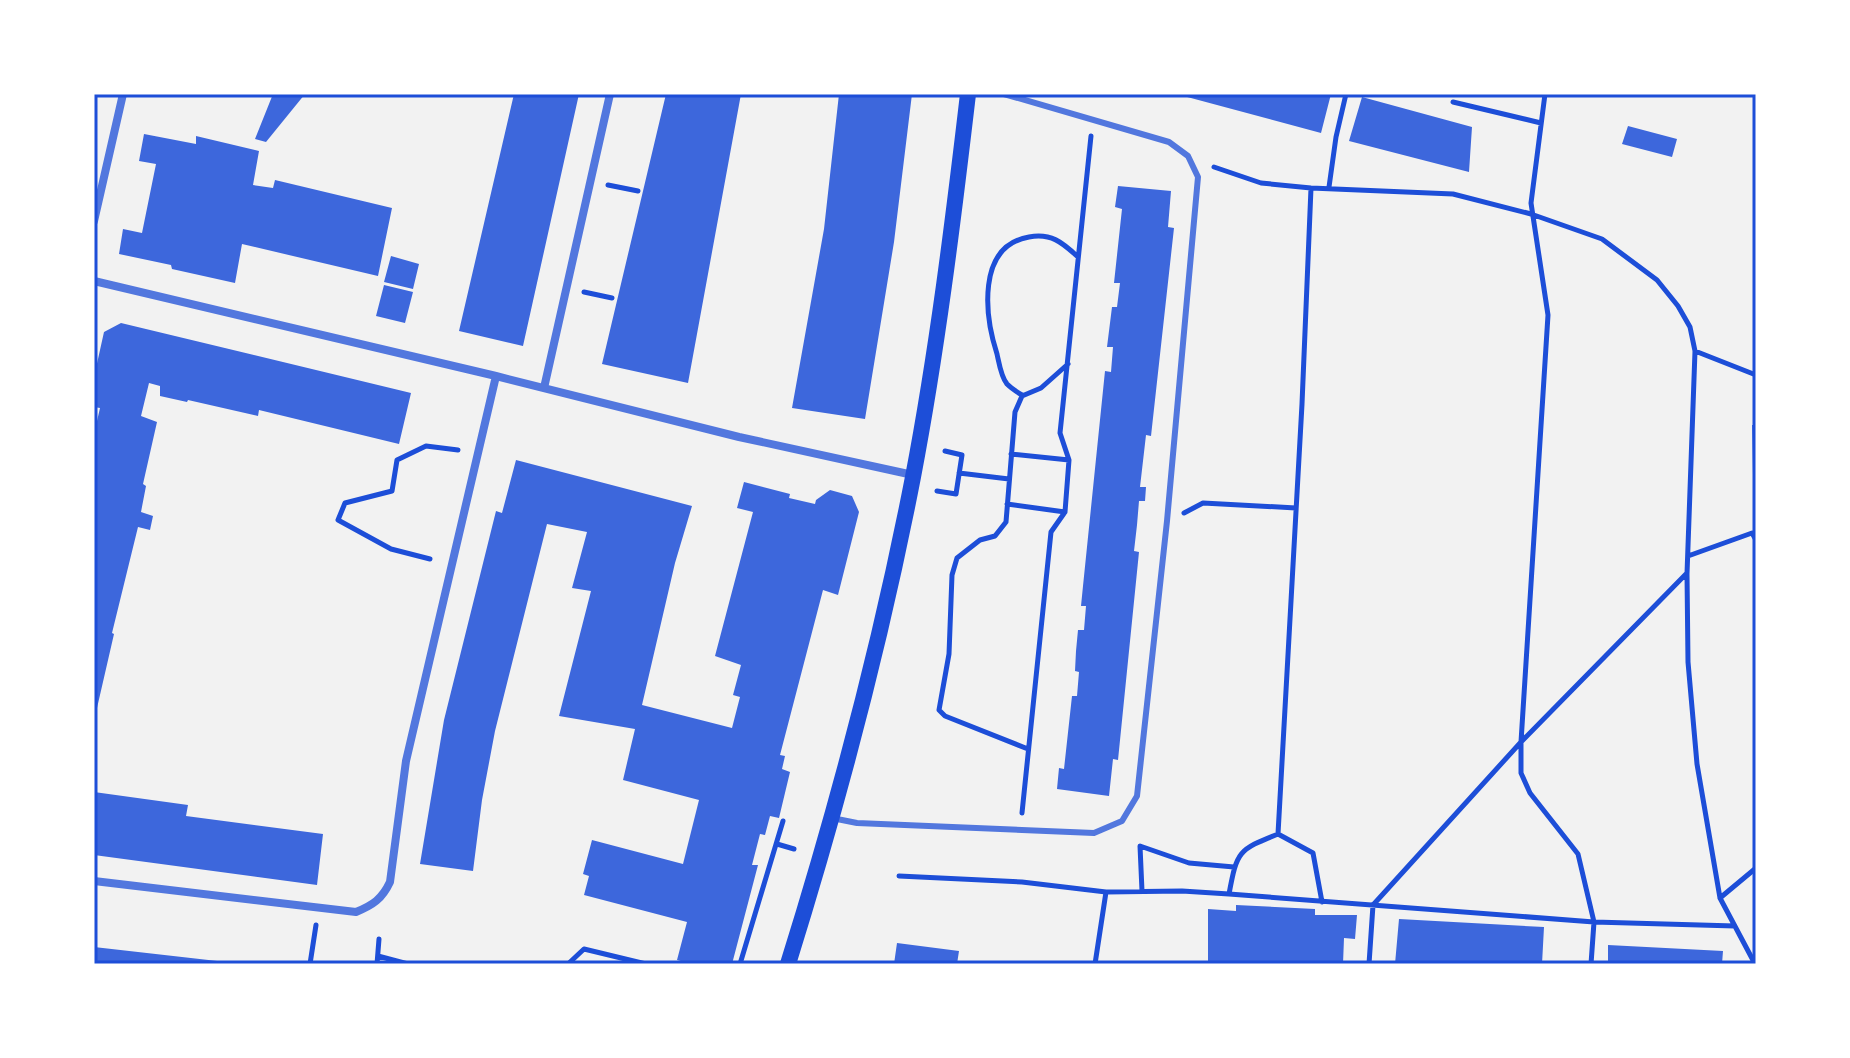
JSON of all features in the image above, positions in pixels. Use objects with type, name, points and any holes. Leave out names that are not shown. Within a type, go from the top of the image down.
[{"type":"main road","points":[[788,964],[832,818],[866,689],[913,475],[954,214],[968,94]]},
{"type":"street","points":[[94,221],[123,94]]},
{"type":"street","points":[[544,388],[610,94]]},
{"type":"street","points":[[94,281],[739,437],[913,475]]},
{"type":"street","points":[[94,881],[356,912],[382,897],[390,882],[406,761],[496,376]]},
{"type":"lane","points":[[832,818],[857,823],[1094,833],[1122,821],[1137,796],[1167,521],[1198,177],[1188,156],[1169,142],[1004,94]]},
{"type":"path","points":[[1329,187],[1346,94]]},
{"type":"path","points":[[1545,94],[1531,214],[1548,315],[1521,773],[1530,793],[1578,854],[1594,922],[1591,964]]},
{"type":"path","points":[[1453,102],[1541,123]]},
{"type":"path","points":[[1022,815],[1051,532],[1065,512],[1069,460],[1060,433],[1092,131]]},
{"type":"path","points":[[1208,156],[1215,169],[1261,183],[1453,194],[1531,214],[1602,239],[1657,280],[1678,306],[1690,327],[1695,351],[1687,574],[1688,662],[1697,764],[1720,898],[1755,964]]},
{"type":"path","points":[[608,185],[638,191]]},
{"type":"path","points":[[1278,834],[1311,188]]},
{"type":"path","points":[[1022,396],[1005,382],[988,326],[987,297],[992,269],[1002,251],[1020,239],[1043,235],[1062,241],[1079,257]]},
{"type":"path","points":[[584,292],[612,298]]},
{"type":"path","points":[[1695,351],[1756,375]]},
{"type":"path","points":[[1028,749],[945,716],[939,710],[949,654],[952,575],[957,558],[980,540],[995,536],[1006,522],[1015,412],[1022,396],[1041,388],[1068,364]]},
{"type":"path","points":[[430,559],[391,549],[338,520],[345,503],[392,491],[397,460],[426,446],[458,450]]},
{"type":"path","points":[[937,491],[956,494],[962,455],[945,451]]},
{"type":"path","points":[[1011,454],[1069,460]]},
{"type":"path","points":[[959,473],[1009,479]]},
{"type":"path","points":[[1167,521],[1203,503],[1296,508]]},
{"type":"path","points":[[1007,504],[1065,512]]},
{"type":"path","points":[[1688,556],[1752,533],[1756,540]]},
{"type":"path","points":[[1369,964],[1373,905],[1521,742],[1687,574]]},
{"type":"path","points":[[740,964],[783,821]]},
{"type":"path","points":[[1229,894],[1234,867],[1245,847],[1278,834],[1313,853],[1322,902]]},
{"type":"path","points":[[777,844],[794,849]]},
{"type":"path","points":[[1142,891],[1140,846],[1189,863],[1234,867]]},
{"type":"path","points":[[1720,898],[1756,868]]},
{"type":"path","points":[[899,876],[1022,882],[1106,892],[1229,894],[1594,922],[1736,926]]},
{"type":"path","points":[[1095,964],[1106,892]]},
{"type":"path","points":[[310,964],[316,925]]},
{"type":"path","points":[[377,964],[379,939]]},
{"type":"path","points":[[568,964],[584,949],[646,964]]},
{"type":"path","points":[[378,956],[408,964]]},
{"type":"building","points":[[273,94],[305,94],[266,142],[255,139]]},
{"type":"building","points":[[514,94],[579,94],[523,346],[459,331]]},
{"type":"building","points":[[666,94],[741,94],[688,383],[602,364]]},
{"type":"building","points":[[839,94],[912,94],[894,242],[865,419],[792,408],[824,229]]},
{"type":"building","points":[[1176,94],[1331,94],[1321,133]]},
{"type":"building","points":[[1362,97],[1472,127],[1469,172],[1349,141]]},
{"type":"building","points":[[1628,126],[1677,139],[1672,157],[1622,144]]},
{"type":"building","points":[[144,134],[196,144],[196,136],[259,151],[253,185],[273,188],[275,180],[392,208],[378,276],[242,244],[235,283],[119,254],[123,229],[142,233],[156,164],[139,161]]},
{"type":"building","points":[[1118,186],[1171,191],[1168,227],[1174,228],[1151,436],[1146,435],[1140,487],[1146,487],[1145,501],[1139,501],[1134,551],[1139,552],[1118,760],[1113,759],[1109,796],[1057,789],[1059,768],[1064,769],[1072,696],[1077,696],[1079,672],[1075,671],[1076,651],[1078,630],[1084,630],[1086,606],[1081,606],[1105,371],[1111,372],[1113,347],[1107,347],[1112,307],[1117,307],[1120,283],[1114,283],[1122,209],[1115,207]]},
{"type":"building","points":[[391,256],[419,264],[413,289],[384,282]]},
{"type":"building","points":[[384,285],[413,292],[405,323],[376,316]]},
{"type":"building","points":[[121,323],[411,393],[399,444],[259,410],[258,416],[160,396],[160,386],[149,383],[141,416],[157,422],[143,484],[146,486],[141,512],[153,516],[150,530],[138,527],[97,708],[94,707],[94,434],[100,408],[94,407],[94,377],[104,332]]},
{"type":"building","points":[[1752,425],[1756,425],[1756,475],[1753,475]]},
{"type":"building","points":[[516,460],[692,506],[675,563],[642,705],[732,728],[740,697],[733,695],[741,665],[715,656],[753,512],[737,508],[744,482],[815,504],[830,490],[852,496],[859,512],[838,595],[823,590],[780,755],[785,756],[782,769],[790,772],[779,818],[770,816],[765,835],[760,834],[752,865],[758,865],[732,964],[692,964],[677,960],[687,922],[584,895],[589,876],[583,874],[592,840],[683,864],[699,800],[623,780],[635,729],[559,716],[591,591],[572,588],[587,532],[547,524],[495,731],[473,871],[420,864],[444,720],[496,511],[502,513]]},
{"type":"building","points":[[94,792],[188,805],[186,816],[323,834],[317,885],[94,855]]},
{"type":"building","points":[[1236,905],[1315,909],[1315,915],[1357,915],[1355,939],[1344,938],[1343,964],[1208,964],[1208,909],[1236,911]]},
{"type":"building","points":[[1399,919],[1544,927],[1542,964],[1395,964]]},
{"type":"building","points":[[897,943],[959,951],[957,964],[894,964]]},
{"type":"building","points":[[1608,945],[1723,951],[1722,964],[1608,964]]},
{"type":"building","points":[[94,947],[226,962],[226,964],[94,964]]}]
